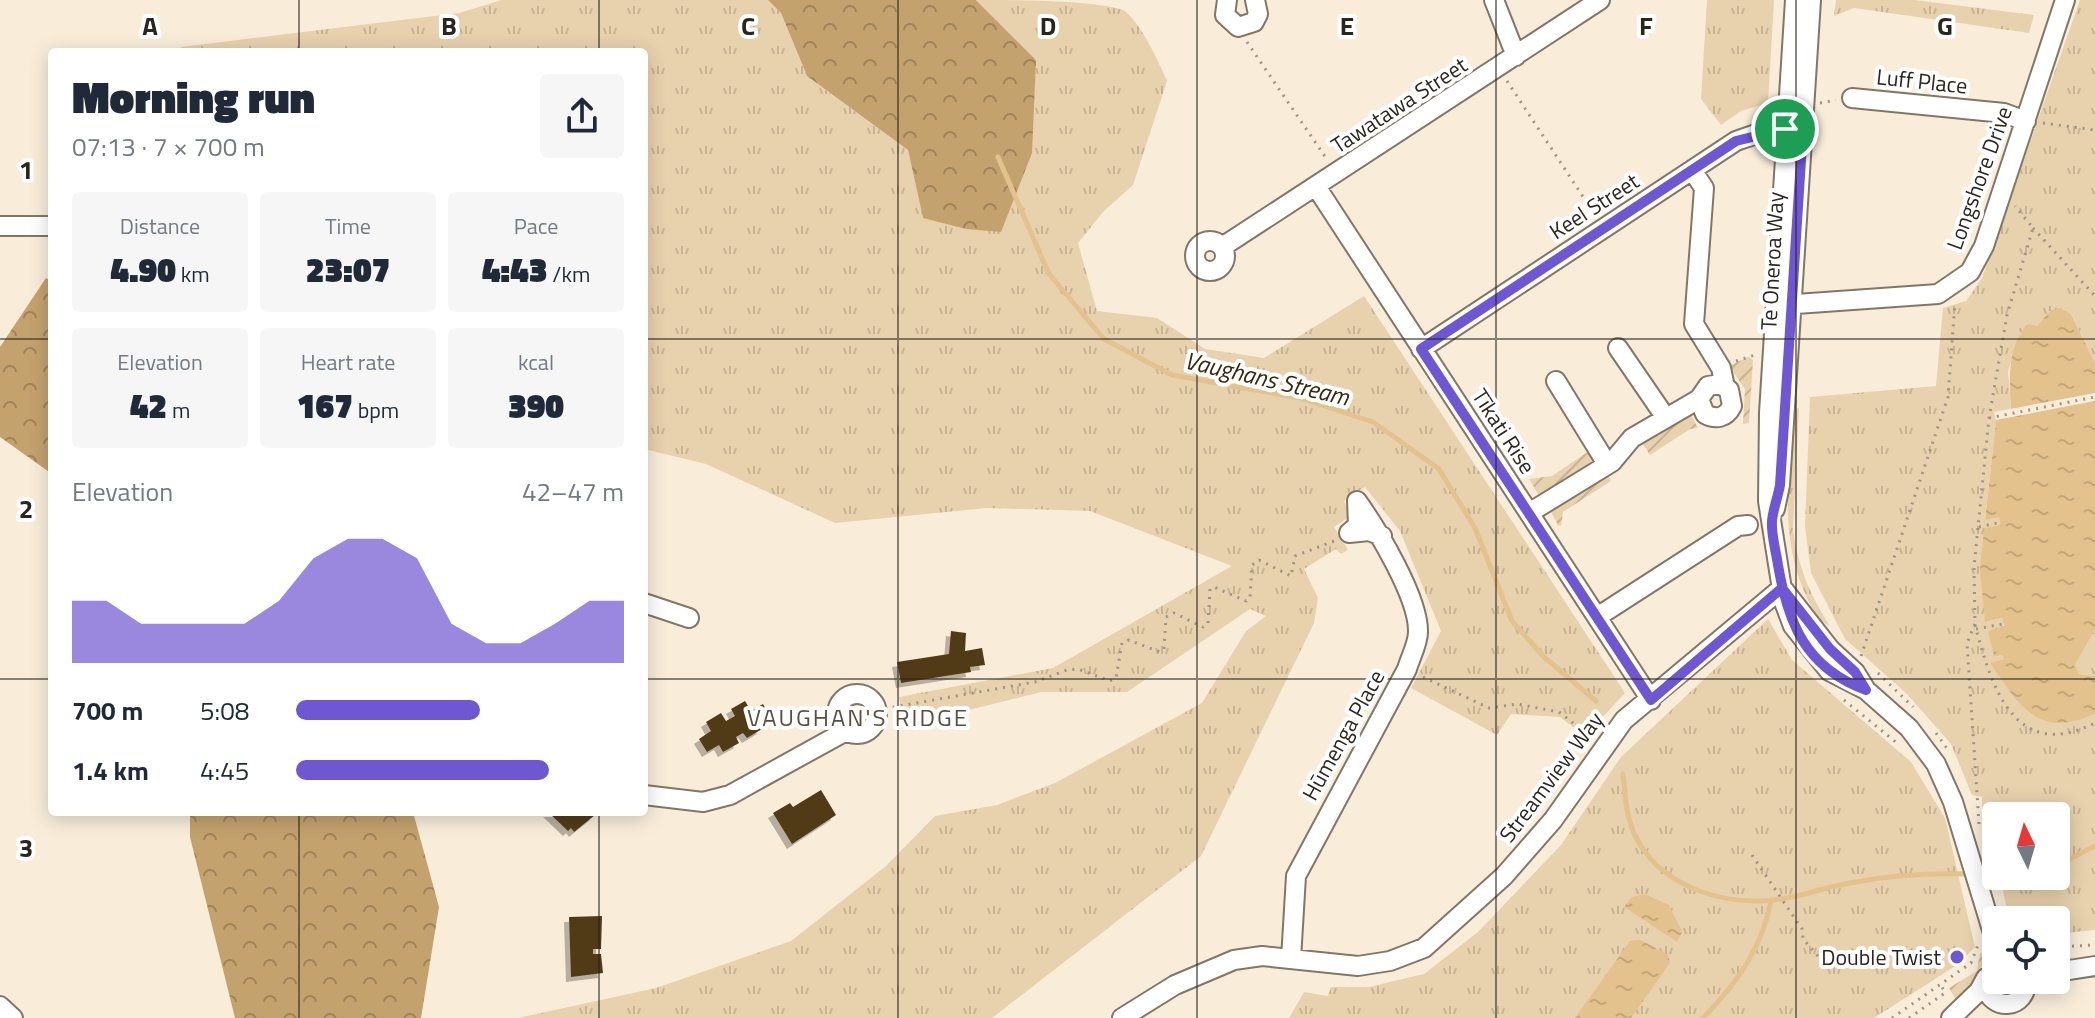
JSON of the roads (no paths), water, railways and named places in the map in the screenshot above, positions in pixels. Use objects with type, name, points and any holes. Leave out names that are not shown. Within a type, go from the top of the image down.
[{"type":"street","points":[[1227,0],[1225,15],[1238,27],[1254,22],[1260,2]]},
{"type":"street","points":[[1494,0],[1516,56]]},
{"type":"street","name":"Tawatawa Street","points":[[1222,247],[1317,188],[1600,0]]},
{"type":"street","name":"Te Oneroa Way","points":[[1795,0],[1794,129],[1784,305],[1767,472],[1782,588],[1788,616],[1799,637],[1829,671],[1866,690],[1924,746],[1943,778],[1960,820],[1982,911]]},
{"type":"street","name":"Te Oneroa Way","points":[[1794,129],[1811,0]]},
{"type":"street","name":"Longshore Drive","points":[[1784,305],[1925,295],[1948,289],[1970,272],[1984,246],[2065,0]]},
{"type":"street","name":"Luff Place","points":[[1852,98],[2004,113],[2026,121]]},
{"type":"street","name":"Keel Street","points":[[1421,349],[1736,141],[1794,129]]},
{"type":"street","points":[[1692,170],[1704,188],[1694,324],[1721,368],[1725,387],[1733,400],[1726,415],[1715,418],[1705,414],[1699,399]]},
{"type":"street","name":"Tīkati Rise","points":[[1317,188],[1651,700]]},
{"type":"street","points":[[0,226],[48,226]]},
{"type":"street","points":[[1618,348],[1666,418]]},
{"type":"street","points":[[1556,381],[1607,464]]},
{"type":"street","points":[[1529,513],[1607,464],[1632,438],[1699,399],[1708,386],[1725,387]]},
{"type":"street","name":"Hūmenga Place","points":[[1291,959],[1296,876],[1407,669],[1418,633],[1415,614],[1382,536],[1357,501],[1358,525],[1349,533],[1369,531],[1382,536]]},
{"type":"street","points":[[1597,617],[1738,526],[1748,525]]},
{"type":"street","name":"Streamview Way","points":[[1122,1018],[1205,969],[1234,960],[1262,956],[1358,966],[1390,961],[1424,948],[1504,876],[1553,820],[1624,720],[1782,588]]},
{"type":"street","points":[[648,604],[689,618]]},
{"type":"street","points":[[648,795],[703,802],[730,795],[846,731],[859,734],[871,729],[877,710],[865,695],[845,697],[836,714],[846,731]]},
{"type":"street","points":[[2070,970],[2095,966]]},
{"type":"street","points":[[1956,1015],[1982,983]]},
{"type":"street","points":[[1956,1015],[2010,1005],[2025,994]]},
{"type":"street","points":[[0,1006],[13,1018]]},
{"type":"water","points":[[2060,308],[2071,314],[2095,363],[2095,630],[2075,665],[2079,674],[2095,676],[2095,714],[2058,723],[2044,720],[2021,705],[1990,663],[2004,659],[2002,655],[1994,656],[1988,631],[2004,626],[2002,618],[1985,622],[1980,569],[1984,529],[2000,525],[1999,517],[1985,520],[1997,413],[2011,410],[2010,376],[2016,342],[2028,324],[2037,326],[2050,311]]},
{"type":"water","points":[[1645,894],[1669,905],[1682,932],[1677,942],[1624,907],[1632,897]]},
{"type":"water","points":[[1641,940],[1668,955],[1670,963],[1631,1018],[1575,1018],[1630,941]]},
{"type":"waterway","name":"Vaughans Stream","points":[[998,157],[1049,274],[1104,339],[1172,375],[1300,398],[1373,422],[1439,469],[1475,528],[1512,621],[1544,657],[1596,701]]},
{"type":"waterway","points":[[1623,774],[1628,816],[1639,843],[1668,874],[1707,894],[1729,899],[1773,900],[1880,878],[1971,874]]},
{"type":"waterway","name":"Vaughans Stream","points":[[2070,859],[2095,846]]},
{"type":"waterway","name":"Vaughans Stream","points":[[1703,1018],[1727,992],[1746,964],[1761,934],[1771,900]]},
{"type":"place","name":"Double Twist","points":[[1957,957]]},
{"type":"district","name":"VAUGHAN'S RIDGE","points":[[858,717]]}]
